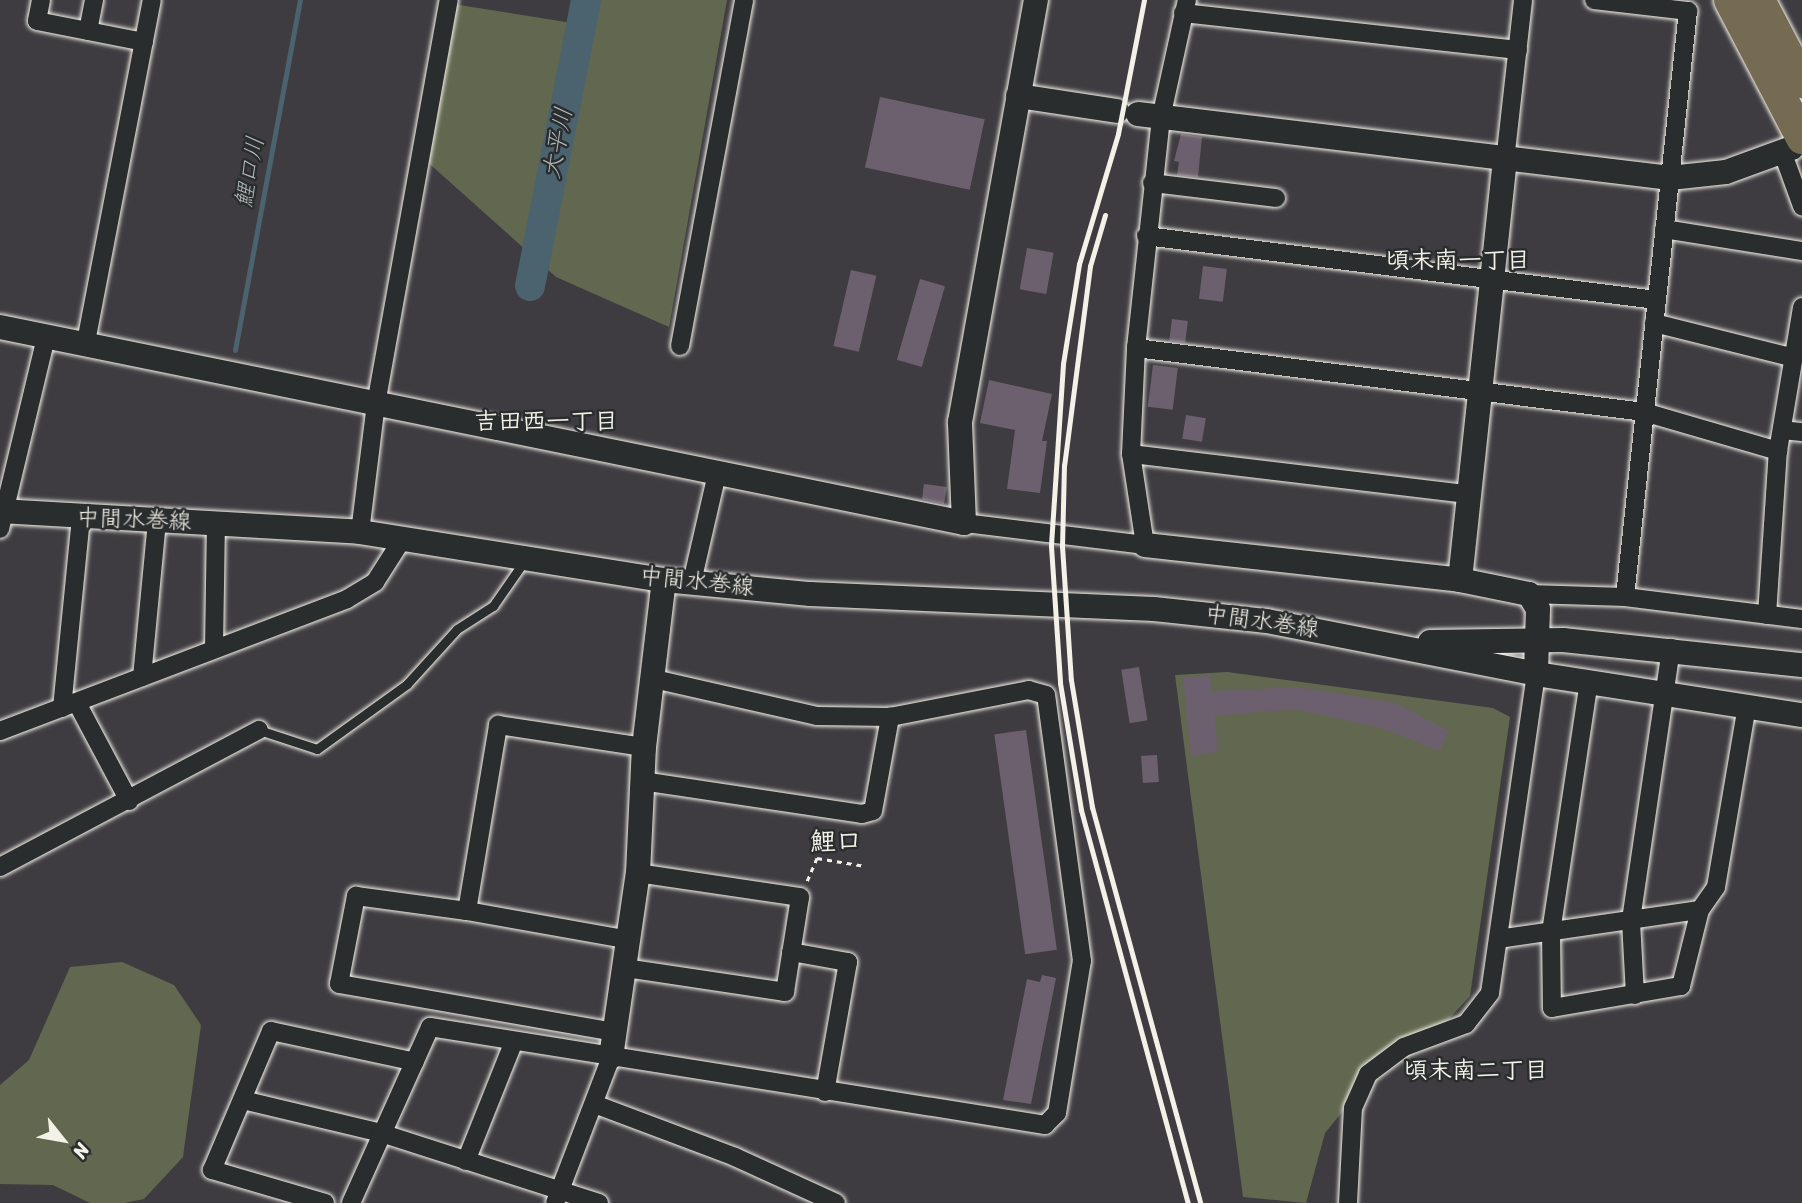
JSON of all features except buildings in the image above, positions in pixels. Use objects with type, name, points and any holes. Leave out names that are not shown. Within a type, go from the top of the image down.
[{"type":"highway","points":[[1730,0],[1792,146]]},
{"type":"highway","points":[[1759,0],[1802,82]]},
{"type":"street","points":[[41,0],[37,22],[144,42]]},
{"type":"street","points":[[88,31],[94,0]]},
{"type":"street","points":[[85,347],[152,0]]},
{"type":"street","points":[[360,532],[376,404],[449,0]]},
{"type":"street","points":[[680,346],[744,0]]},
{"type":"street","points":[[964,523],[960,422],[1036,0]]},
{"type":"street","points":[[1460,580],[1478,393],[1524,0]]},
{"type":"street","points":[[1594,0],[1688,11],[1625,597]]},
{"type":"street","points":[[1145,545],[1131,454],[1136,348],[1153,183],[1139,115],[1185,6],[1518,50]]},
{"type":"street","points":[[1018,96],[1139,115],[1505,161],[1670,178],[1726,172],[1792,146],[1802,206]]},
{"type":"street","points":[[1153,183],[1276,198]]},
{"type":"street","points":[[1664,229],[1802,251]]},
{"type":"street","points":[[1146,236],[1492,282],[1656,300]]},
{"type":"street","points":[[1767,615],[1777,451],[1790,357],[1802,307]]},
{"type":"street","points":[[1654,323],[1790,357]]},
{"type":"street","points":[[0,327],[85,347],[964,523],[1460,580],[1529,594],[1625,597],[1802,619]]},
{"type":"street","points":[[1,517],[46,337]]},
{"type":"street","points":[[1136,348],[1644,412],[1777,451]]},
{"type":"street","points":[[1782,430],[1802,432]]},
{"type":"street","points":[[1131,454],[1467,494]]},
{"type":"street","points":[[692,582],[717,474]]},
{"type":"street","name":"中間水巻線","points":[[1,517],[216,523],[360,532],[664,580],[1013,607],[1154,609],[1394,642],[1536,674],[1666,690],[1802,715]]},
{"type":"street","points":[[81,519],[70,705],[129,801]]},
{"type":"street","points":[[142,677],[157,521]]},
{"type":"street","points":[[214,648],[216,523]]},
{"type":"street","points":[[0,731],[347,600],[375,582],[403,538]]},
{"type":"street","points":[[559,1196],[597,1105],[611,1057],[638,873],[650,678],[664,580]]},
{"type":"street","points":[[1348,1203],[1359,1090],[1384,1060],[1476,1016],[1490,993],[1536,674],[1538,609],[1529,594]]},
{"type":"street","name":"中間水巻線","points":[[1394,642],[1536,641],[1671,648],[1802,665]]},
{"type":"street","points":[[1635,995],[1631,920],[1671,648]]},
{"type":"street","points":[[351,1203],[430,1027],[1045,1125],[1057,1113],[1082,961],[1050,703],[1038,690],[890,717],[817,716],[650,678]]},
{"type":"street","points":[[1589,681],[1551,931],[1552,1007],[1681,986],[1700,910],[1716,887],[1747,706]]},
{"type":"street","points":[[642,781],[862,814],[873,811],[890,717]]},
{"type":"street","points":[[467,911],[498,725],[644,747]]},
{"type":"street","points":[[0,867],[259,730]]},
{"type":"street","points":[[625,968],[785,992],[800,897],[638,873]]},
{"type":"street","points":[[615,1032],[339,984],[356,896],[467,911],[629,940]]},
{"type":"street","points":[[1498,939],[1700,910]]},
{"type":"street","points":[[791,952],[848,962],[825,1092]]},
{"type":"street","points":[[326,1203],[212,1170],[271,1031],[415,1062]]},
{"type":"street","points":[[466,1161],[514,1041]]},
{"type":"street","points":[[243,1100],[381,1133],[559,1196],[598,1203]]},
{"type":"street","points":[[597,1105],[735,1157],[836,1203]]},
{"type":"lane","points":[[259,730],[317,749],[407,684],[457,629],[493,606],[526,559]]},
{"type":"path","points":[[800,897],[817,858],[865,866]]},
{"type":"green space","points":[[597,0],[727,0],[669,327],[556,277],[423,158],[453,4],[591,26]]},
{"type":"green space","points":[[1227,672],[1493,708],[1510,717],[1470,996],[1420,1050],[1365,1084],[1325,1133],[1306,1203],[1243,1197],[1175,675]]},
{"type":"green space","points":[[122,962],[174,985],[201,1025],[183,1157],[144,1199],[124,1203],[90,1203],[53,1185],[0,1184],[0,1085],[29,1060],[70,967]]},
{"type":"waterway","name":"鯉口川","points":[[235,350],[300,0]]},
{"type":"waterway","name":"大平川","points":[[530,286],[586,0]]},
{"type":"railway","points":[[1144,0],[1118,134],[1079,264],[1063,364],[1051,546],[1060,683],[1081,810],[1188,1203]]},
{"type":"railway","points":[[1105,215],[1090,266],[1064,465],[1062,546],[1071,680],[1092,807],[1200,1203]]},
{"type":"district","name":"頃末南一丁目","points":[[1458,261]]},
{"type":"district","name":"吉田西一丁目","points":[[546,422]]},
{"type":"district","name":"鯉口","points":[[836,842]]},
{"type":"district","name":"頃末南二丁目","points":[[1476,1071]]}]
